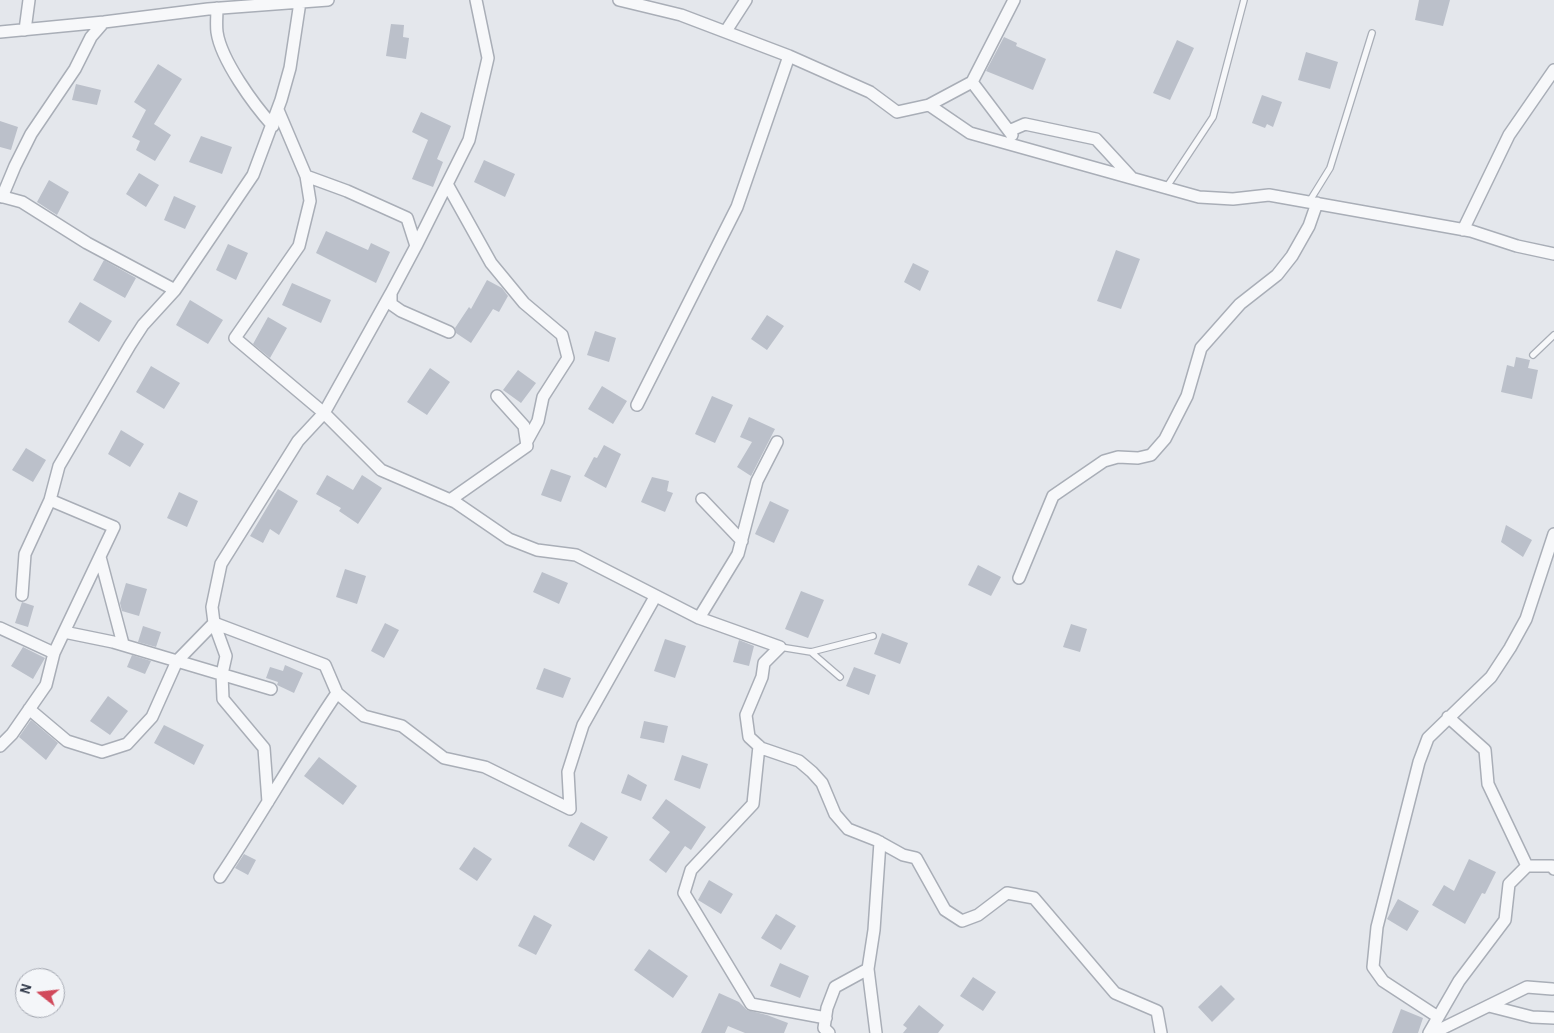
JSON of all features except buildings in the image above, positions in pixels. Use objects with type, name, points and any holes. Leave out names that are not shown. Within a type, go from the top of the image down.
[{"type":"street","points":[[26,30],[28,0]]},
{"type":"street","points":[[0,32],[104,22],[211,6],[328,0]]},
{"type":"street","points":[[268,802],[264,748],[223,698],[222,674],[226,656],[214,623],[212,607],[221,564],[298,441],[324,413],[416,246],[468,140],[488,58],[476,0]]},
{"type":"street","points":[[619,0],[681,15],[789,56],[870,92],[897,112],[929,105],[972,82],[1014,0]]},
{"type":"street","points":[[726,31],[746,0]]},
{"type":"street","points":[[22,594],[25,554],[50,500],[59,466],[67,451],[134,338],[174,290],[200,249],[242,193],[253,175],[272,129],[290,68],[300,2]]},
{"type":"street","points":[[211,6],[217,33],[224,52],[246,93],[272,129],[293,143]]},
{"type":"street","points":[[104,22],[91,37],[75,69],[31,134],[1,196],[22,202],[87,242],[174,290]]},
{"type":"street","points":[[637,405],[737,207],[789,56]]},
{"type":"street","points":[[1463,230],[1510,135],[1554,70]]},
{"type":"street","points":[[972,82],[1021,148]]},
{"type":"street","points":[[929,105],[970,133],[1199,197],[1234,199],[1268,195],[1313,202],[1463,230],[1517,246],[1554,254]]},
{"type":"street","points":[[278,110],[306,176],[310,201],[300,246],[235,338],[324,413],[381,470],[450,500],[509,539],[537,550],[576,555],[655,598],[699,618],[780,647],[764,663],[762,677],[746,715],[749,737],[759,746],[799,761],[822,783],[835,814],[848,829],[880,842],[903,855],[916,858],[945,910],[962,921],[978,915],[1007,893],[1034,898],[1115,993],[1157,1011],[1161,1033]]},
{"type":"street","points":[[1009,131],[1025,124],[1096,139],[1133,179]]},
{"type":"street","points":[[306,176],[347,191],[407,218],[416,246]]},
{"type":"street","points":[[446,184],[491,263],[524,303],[562,335],[568,358],[543,396],[538,421],[527,441]]},
{"type":"street","points":[[1019,578],[1054,496],[1104,461],[1151,455],[1165,440],[1187,396],[1201,348],[1240,304],[1277,275],[1292,256],[1309,226],[1313,202]]},
{"type":"street","points":[[390,293],[391,304],[401,311],[449,332]]},
{"type":"street","points":[[450,500],[527,446],[524,426],[497,396]]},
{"type":"street","points":[[699,618],[738,554],[757,481],[777,442]]},
{"type":"street","points":[[702,499],[742,541]]},
{"type":"street","points":[[0,746],[12,734],[46,685],[54,653],[114,527],[50,500]]},
{"type":"street","points":[[1438,1017],[1383,981],[1373,967],[1377,927],[1419,762],[1428,738],[1491,677],[1510,648],[1526,619],[1554,534]]},
{"type":"street","points":[[100,558],[123,644]]},
{"type":"street","points":[[214,623],[325,665],[337,693],[364,716],[402,726],[444,758],[485,767],[570,809],[568,772],[583,725],[655,598]]},
{"type":"street","points":[[29,709],[67,741],[102,752],[127,744],[152,717],[177,661],[214,623]]},
{"type":"street","points":[[0,628],[54,653]]},
{"type":"street","points":[[64,632],[123,644],[271,689]]},
{"type":"street","points":[[220,877],[306,738],[337,693]]},
{"type":"street","points":[[1448,717],[1486,750],[1488,784],[1527,866]]},
{"type":"street","points":[[759,746],[754,804],[691,870],[684,893],[751,1004],[826,1018]]},
{"type":"street","points":[[876,1033],[868,969],[874,930],[880,842]]},
{"type":"street","points":[[1429,1033],[1460,982],[1506,920],[1509,884],[1527,866],[1552,866],[1554,870]]},
{"type":"street","points":[[829,1033],[824,1028],[834,987],[868,969]]},
{"type":"street","points":[[1433,1033],[1527,987],[1553,989]]},
{"type":"street","points":[[1489,1006],[1532,1017],[1554,1018]]},
{"type":"lane","points":[[1166,188],[1213,117],[1244,0]]},
{"type":"lane","points":[[1313,202],[1330,168],[1372,33]]},
{"type":"lane","points":[[1533,355],[1554,335]]},
{"type":"lane","points":[[780,647],[811,652],[873,636]]},
{"type":"lane","points":[[811,652],[840,677]]}]
